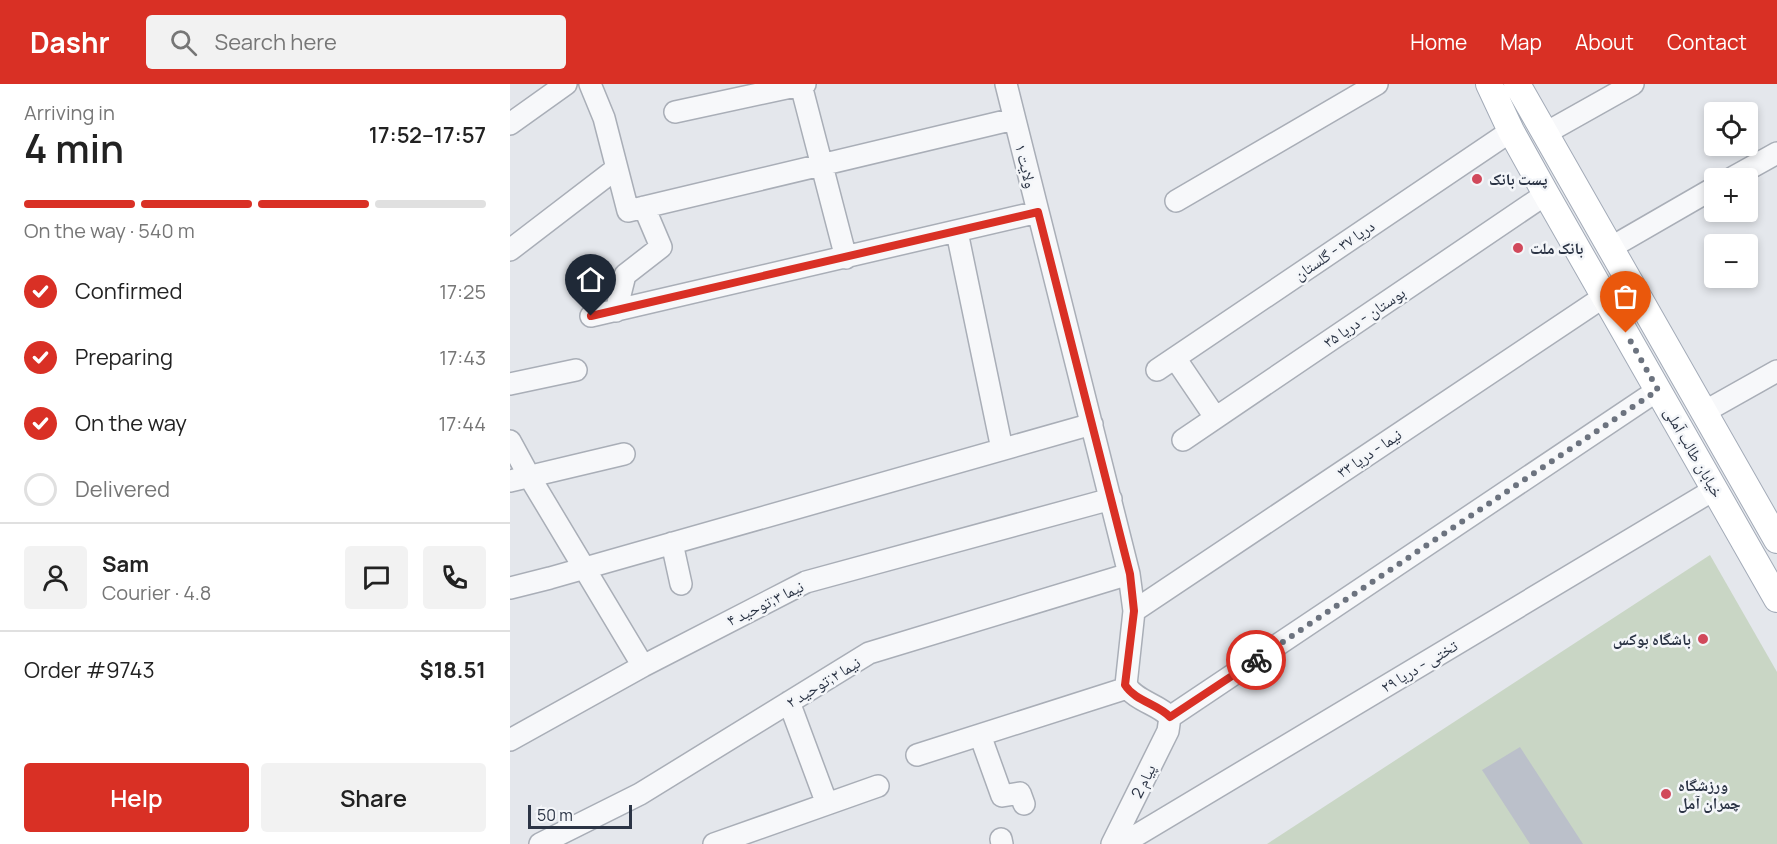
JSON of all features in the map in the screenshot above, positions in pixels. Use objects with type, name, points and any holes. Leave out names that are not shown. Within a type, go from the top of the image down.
[{"type":"main road","name":"خیابان طالب آملی","points":[[1517,84],[1704,412],[1773,524]]},
{"type":"main road","name":"خیابان طالب آملی","points":[[1489,88],[1546,194],[1658,390],[1771,581],[1777,599]]},
{"type":"street","points":[[510,124],[566,84]]},
{"type":"street","points":[[590,84],[604,118],[617,168],[636,209],[661,247],[625,275],[616,310]]},
{"type":"street","points":[[675,112],[803,84],[846,258]]},
{"type":"street","name":"ولایت ۱","points":[[1006,84],[1130,574],[1134,611],[1125,682],[1127,688]]},
{"type":"street","points":[[1176,201],[1377,84]]},
{"type":"street","points":[[1544,134],[1633,84]]},
{"type":"street","points":[[636,209],[1014,119]]},
{"type":"street","name":"دریا ۳۷ - گلستان","points":[[1157,370],[1511,131]]},
{"type":"street","points":[[1750,168],[1777,153]]},
{"type":"street","points":[[510,250],[617,168]]},
{"type":"street","name":"بوستان - دریا ۳۵","points":[[1183,440],[1546,194]]},
{"type":"street","points":[[1610,248],[1704,194]]},
{"type":"street","points":[[591,316],[1038,212]]},
{"type":"street","points":[[957,232],[1002,450]]},
{"type":"street","name":"نیما - دریا ۳۳","points":[[1134,611],[1605,296]]},
{"type":"street","points":[[1175,358],[1215,417]]},
{"type":"street","points":[[510,384],[576,370]]},
{"type":"street","points":[[1704,412],[1777,371]]},
{"type":"street","points":[[917,755],[1127,688],[1170,717],[1658,390]]},
{"type":"street","points":[[510,588],[1092,424]]},
{"type":"street","points":[[510,441],[519,479],[584,568],[643,666]]},
{"type":"street","points":[[519,479],[624,454]]},
{"type":"street","name":"تختی - دریا ۲۹","points":[[1122,844],[1715,489]]},
{"type":"street","name":"نیما ۳;توحید ۴","points":[[510,740],[643,666],[806,582],[1111,499]]},
{"type":"street","points":[[672,543],[681,584]]},
{"type":"street","name":"نیما ۲;توحید ۲","points":[[540,844],[640,794],[869,653],[1130,574]]},
{"type":"street","points":[[789,702],[827,804]]},
{"type":"street","name":"پیام 2","points":[[1112,844],[1168,731],[1170,717]]},
{"type":"street","points":[[980,735],[1002,796],[1020,793],[1024,804]]},
{"type":"street","points":[[714,844],[879,786]]},
{"type":"green space","points":[[1710,555],[1777,672],[1777,844],[1267,844]]},
{"type":"building","points":[[1520,747],[1583,844],[1530,844],[1482,770]]},
{"type":"way so far","points":[[1256,660],[1658,390],[1626,333]]},
{"type":"place","name":"پست بانک","points":[[1477,179]]},
{"type":"place","name":"بانک ملت","points":[[1518,248]]},
{"type":"place","name":"باشگاه‌ بوکس","points":[[1703,639]]},
{"type":"place","name":"ورزشگاه چمران آمل","points":[[1666,794]]},
{"type":"route","points":[[591,316],[1038,212],[1130,574],[1134,619],[1125,685],[1128,690],[1164,711],[1170,717],[1256,660]]}]
